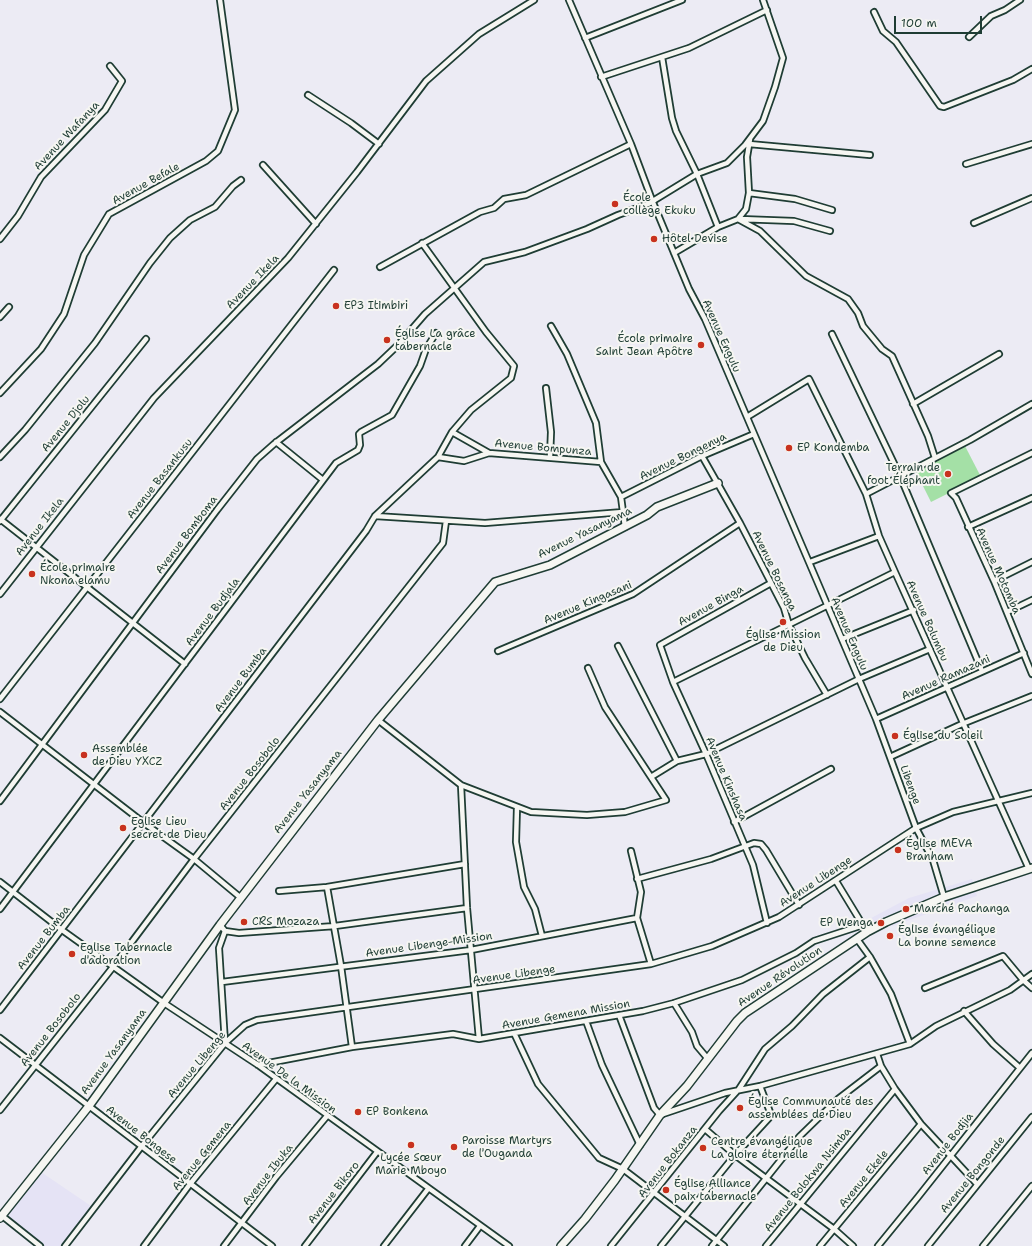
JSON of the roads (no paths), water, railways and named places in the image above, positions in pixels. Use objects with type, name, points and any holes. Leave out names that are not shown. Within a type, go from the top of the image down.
[{"type":"street","name":"Avenue Befale","points":[[0,393],[41,349],[64,314],[84,255],[109,214],[206,161],[218,151],[235,110],[220,0]]},
{"type":"street","name":"Avenue Ikela","points":[[0,594],[154,398],[288,258],[379,144],[426,81],[479,34],[534,0]]},
{"type":"street","name":"Avenue Engulu","points":[[569,0],[631,144],[674,253],[810,562],[859,679]]},
{"type":"street","points":[[585,38],[682,0]]},
{"type":"street","points":[[601,77],[689,48],[767,10],[763,0]]},
{"type":"street","points":[[969,37],[991,16],[1005,10],[1020,0]]},
{"type":"street","name":"Avenue Bomboma","points":[[0,801],[132,623],[253,465],[276,442],[378,364],[398,345],[425,314],[484,262],[525,252],[587,229],[648,204],[652,200],[697,174],[727,163],[763,121],[783,58],[767,10]]},
{"type":"street","points":[[874,12],[883,31],[896,42],[940,106],[944,107],[1032,71]]},
{"type":"street","points":[[662,57],[672,118],[676,131],[697,174],[718,227]]},
{"type":"street","name":"Avenue Wafanya","points":[[0,240],[18,216],[41,177],[105,110],[122,81],[110,66]]},
{"type":"street","points":[[308,94],[379,144]]},
{"type":"street","points":[[738,219],[746,209],[749,193],[747,157],[750,137]]},
{"type":"street","points":[[380,267],[480,212],[494,208],[504,199],[526,195],[631,144]]},
{"type":"street","points":[[749,144],[870,155]]},
{"type":"street","points":[[966,164],[1032,144]]},
{"type":"street","points":[[263,165],[316,224]]},
{"type":"street","points":[[0,457],[25,430],[95,343],[150,263],[170,238],[190,220],[215,207],[233,186],[241,180]]},
{"type":"street","points":[[749,193],[795,200],[832,210]]},
{"type":"street","points":[[974,223],[1032,198]]},
{"type":"street","points":[[738,219],[760,231],[806,276],[848,299],[858,313],[863,326],[882,349],[892,356],[928,436],[935,458]]},
{"type":"street","points":[[674,253],[718,227],[738,219],[794,221],[830,231]]},
{"type":"street","points":[[422,243],[455,287]]},
{"type":"street","name":"Avenue Basankusu","points":[[0,700],[334,270]]},
{"type":"street","name":"Avenue Bumba","points":[[0,1010],[361,538],[375,516],[438,456],[452,432],[471,410],[511,378],[514,366],[486,332],[455,287]]},
{"type":"street","points":[[0,317],[9,306]]},
{"type":"street","points":[[551,326],[567,354],[596,423],[601,462],[621,497],[625,527]]},
{"type":"street","name":"Avenue Budjala","points":[[0,909],[336,463],[358,450],[360,445],[359,434],[392,415],[420,366],[426,349],[436,333]]},
{"type":"street","points":[[832,334],[900,476],[982,672]]},
{"type":"street","name":"Avenue Djolu","points":[[0,520],[146,339]]},
{"type":"street","points":[[913,404],[999,354]]},
{"type":"street","name":"Avenue Bolumbu","points":[[747,417],[809,379],[866,494],[880,536],[895,572],[914,610],[962,724],[1031,869]]},
{"type":"street","points":[[546,388],[551,432],[550,457]]},
{"type":"street","points":[[866,494],[935,458],[1032,404]]},
{"type":"street","points":[[452,432],[489,452]]},
{"type":"street","name":"Avenue Bongenya","points":[[621,497],[702,456],[754,434]]},
{"type":"street","points":[[276,442],[323,480]]},
{"type":"street","name":"Avenue Bompunza","points":[[438,456],[464,461],[489,452],[601,462]]},
{"type":"street","name":"Avenue Motomba","points":[[1032,453],[951,493],[956,498],[994,581],[1032,674]]},
{"type":"street","name":"Avenue Bosanga","points":[[702,456],[740,523],[784,608],[789,625],[805,658],[827,695]]},
{"type":"street","name":"Avenue Yasanyama","points":[[1,1216],[89,1106],[220,925],[378,720],[495,582],[550,565],[625,527],[647,515],[657,507],[718,484]]},
{"type":"street","points":[[968,527],[1032,498]]},
{"type":"street","points":[[375,516],[486,523],[623,512]]},
{"type":"street","points":[[0,520],[35,548],[88,586],[132,623],[185,664]]},
{"type":"street","name":"Avenue Bosobolo","points":[[0,1110],[113,967],[194,859],[443,543],[446,521]]},
{"type":"street","name":"Avenue Kingasani","points":[[498,651],[633,594],[740,523]]},
{"type":"street","points":[[810,562],[880,536]]},
{"type":"street","points":[[994,581],[1032,562]]},
{"type":"street","points":[[673,682],[895,572]]},
{"type":"street","name":"Avenue Binga","points":[[660,645],[771,583]]},
{"type":"street","points":[[1007,612],[1032,600]]},
{"type":"street","points":[[842,639],[914,610]]},
{"type":"street","name":"Avenue Kinshasa","points":[[660,645],[673,682],[706,754],[753,865],[767,923]]},
{"type":"street","points":[[618,646],[677,761]]},
{"type":"street","points":[[651,777],[677,761],[706,754],[859,679],[930,649]]},
{"type":"street","name":"Avenue Ramazani","points":[[876,719],[1024,654]]},
{"type":"street","points":[[378,720],[461,785],[531,812],[587,815],[625,812],[666,800],[605,707],[588,668]]},
{"type":"street","name":"Libenge","points":[[859,679],[876,719],[916,828],[933,860],[944,896]]},
{"type":"street","points":[[890,757],[962,724],[1032,696]]},
{"type":"street","points":[[0,712],[194,859],[241,898]]},
{"type":"street","points":[[734,822],[831,769]]},
{"type":"street","points":[[461,785],[467,908],[476,990],[479,1039]]},
{"type":"street","name":"Avenue Libenge","points":[[65,1246],[141,1147],[225,1043],[245,1025],[257,1020],[651,964],[712,946],[767,923],[799,905],[916,828],[953,812],[1032,792]]},
{"type":"street","points":[[517,807],[516,842],[524,887],[535,909],[542,936]]},
{"type":"street","points":[[637,879],[711,859],[744,845],[754,843],[761,844],[799,905]]},
{"type":"street","points":[[631,851],[641,892],[637,918],[651,964]]},
{"type":"street","points":[[279,891],[327,887],[465,864]]},
{"type":"street","name":"Avenue Révolution","points":[[561,1246],[585,1219],[623,1169],[660,1115],[683,1091],[736,1021],[745,1013],[867,932],[903,913],[944,896],[1031,869]]},
{"type":"street","points":[[836,881],[867,932]]},
{"type":"street","name":"Avenue De la Mission","points":[[0,882],[113,967],[164,1003],[258,1065],[509,1246]]},
{"type":"street","points":[[327,887],[335,926],[352,1047]]},
{"type":"street","points":[[220,925],[225,931],[239,933],[335,926],[467,908]]},
{"type":"street","name":"Avenue Libenge-Mission","points":[[222,982],[471,950],[637,918]]},
{"type":"street","name":"Avenue Gemena Mission","points":[[258,1065],[352,1047],[453,1034],[479,1039],[619,1015],[674,1003],[742,980],[796,953],[814,941],[863,925]]},
{"type":"street","points":[[225,931],[219,948],[225,1043]]},
{"type":"street","points":[[857,939],[870,957],[891,994],[910,1044]]},
{"type":"street","points":[[925,988],[1003,956],[1023,980],[1032,988]]},
{"type":"street","name":"Avenue Bokanza","points":[[611,1246],[705,1129],[740,1089],[765,1049],[792,1026],[823,994],[870,957]]},
{"type":"street","points":[[619,1015],[654,1108],[660,1115],[740,1089],[760,1086],[910,1044],[936,1026],[964,1011],[1010,990],[1032,974]]},
{"type":"street","points":[[674,1003],[692,1032],[697,1046],[708,1059]]},
{"type":"street","points":[[964,1011],[993,1044],[1020,1068]]},
{"type":"street","points":[[586,1021],[602,1065],[640,1145]]},
{"type":"street","points":[[514,1033],[531,1073],[538,1084],[600,1158],[623,1169],[724,1246]]},
{"type":"street","name":"Avenue Bongese","points":[[0,1038],[272,1246]]},
{"type":"street","name":"Avenue Bodjia","points":[[878,1246],[1032,1053]]},
{"type":"street","points":[[877,1054],[881,1066],[894,1089],[921,1124],[977,1184]]},
{"type":"street","points":[[712,1246],[800,1136],[838,1099],[881,1066]]},
{"type":"street","name":"Avenue Gemena","points":[[144,1246],[190,1184],[276,1079]]},
{"type":"street","points":[[661,1246],[735,1155],[769,1118],[770,1112],[760,1086]]},
{"type":"street","name":"Avenue Bolokwa Nsimba","points":[[766,1246],[894,1089]]},
{"type":"street","name":"Avenue Ibuka","points":[[224,1246],[276,1177],[327,1116]]},
{"type":"street","name":"Avenue Bongonde","points":[[928,1246],[1032,1116]]},
{"type":"street","name":"Avenue Ekele","points":[[820,1246],[921,1124]]},
{"type":"street","points":[[705,1129],[735,1155],[834,1229],[853,1246]]},
{"type":"street","name":"Avenue Bikoro","points":[[305,1246],[377,1152]]},
{"type":"street","points":[[984,1246],[1032,1186]]},
{"type":"street","points":[[384,1246],[428,1189]]},
{"type":"street","points":[[1,1216],[40,1246]]},
{"type":"street","points":[[465,1246],[480,1226]]},
{"type":"place","name":"École collège Ekuku","points":[[615,204]]},
{"type":"place","name":"Hôtel Devise","points":[[654,239]]},
{"type":"place","name":"EP3 Itimbiri","points":[[336,306]]},
{"type":"place","name":"Église La grâce tabernacle","points":[[387,340]]},
{"type":"place","name":"École primaire Saint Jean Apôtre","points":[[701,345]]},
{"type":"place","name":"EP Kondemba","points":[[789,448]]},
{"type":"place","name":"Terrain de foot Éléphant","points":[[948,474]]},
{"type":"place","name":"École primaire Nkona elamu","points":[[32,574]]},
{"type":"place","name":"Église Mission de Dieu","points":[[783,622]]},
{"type":"place","name":"Église du Soleil","points":[[895,736]]},
{"type":"place","name":"Assemblée de Dieu YXCZ","points":[[84,755]]},
{"type":"place","name":"Eglise Lieu secret de Dieu","points":[[123,828]]},
{"type":"place","name":"Église MEVA Branham","points":[[898,850]]},
{"type":"place","name":"Marché Pachanga","points":[[906,909]]},
{"type":"place","name":"CRS Mozaza","points":[[244,922]]},
{"type":"place","name":"EP Wenga","points":[[881,923]]},
{"type":"place","name":"Église évangélique La bonne semence","points":[[890,936]]},
{"type":"place","name":"Eglise Tabernacle d'adoration","points":[[72,954]]},
{"type":"place","name":"Église Communauté des assemblées de Dieu","points":[[740,1108]]},
{"type":"place","name":"EP Bonkena","points":[[358,1112]]},
{"type":"place","name":"Lycée Sœur Marie Mboyo","points":[[411,1145]]},
{"type":"place","name":"Paroisse Martyrs de l'Ouganda","points":[[454,1147]]},
{"type":"place","name":"Centre évangélique La gloire éternelle","points":[[703,1148]]},
{"type":"place","name":"Église Alliance paix tabernacle","points":[[666,1190]]}]
